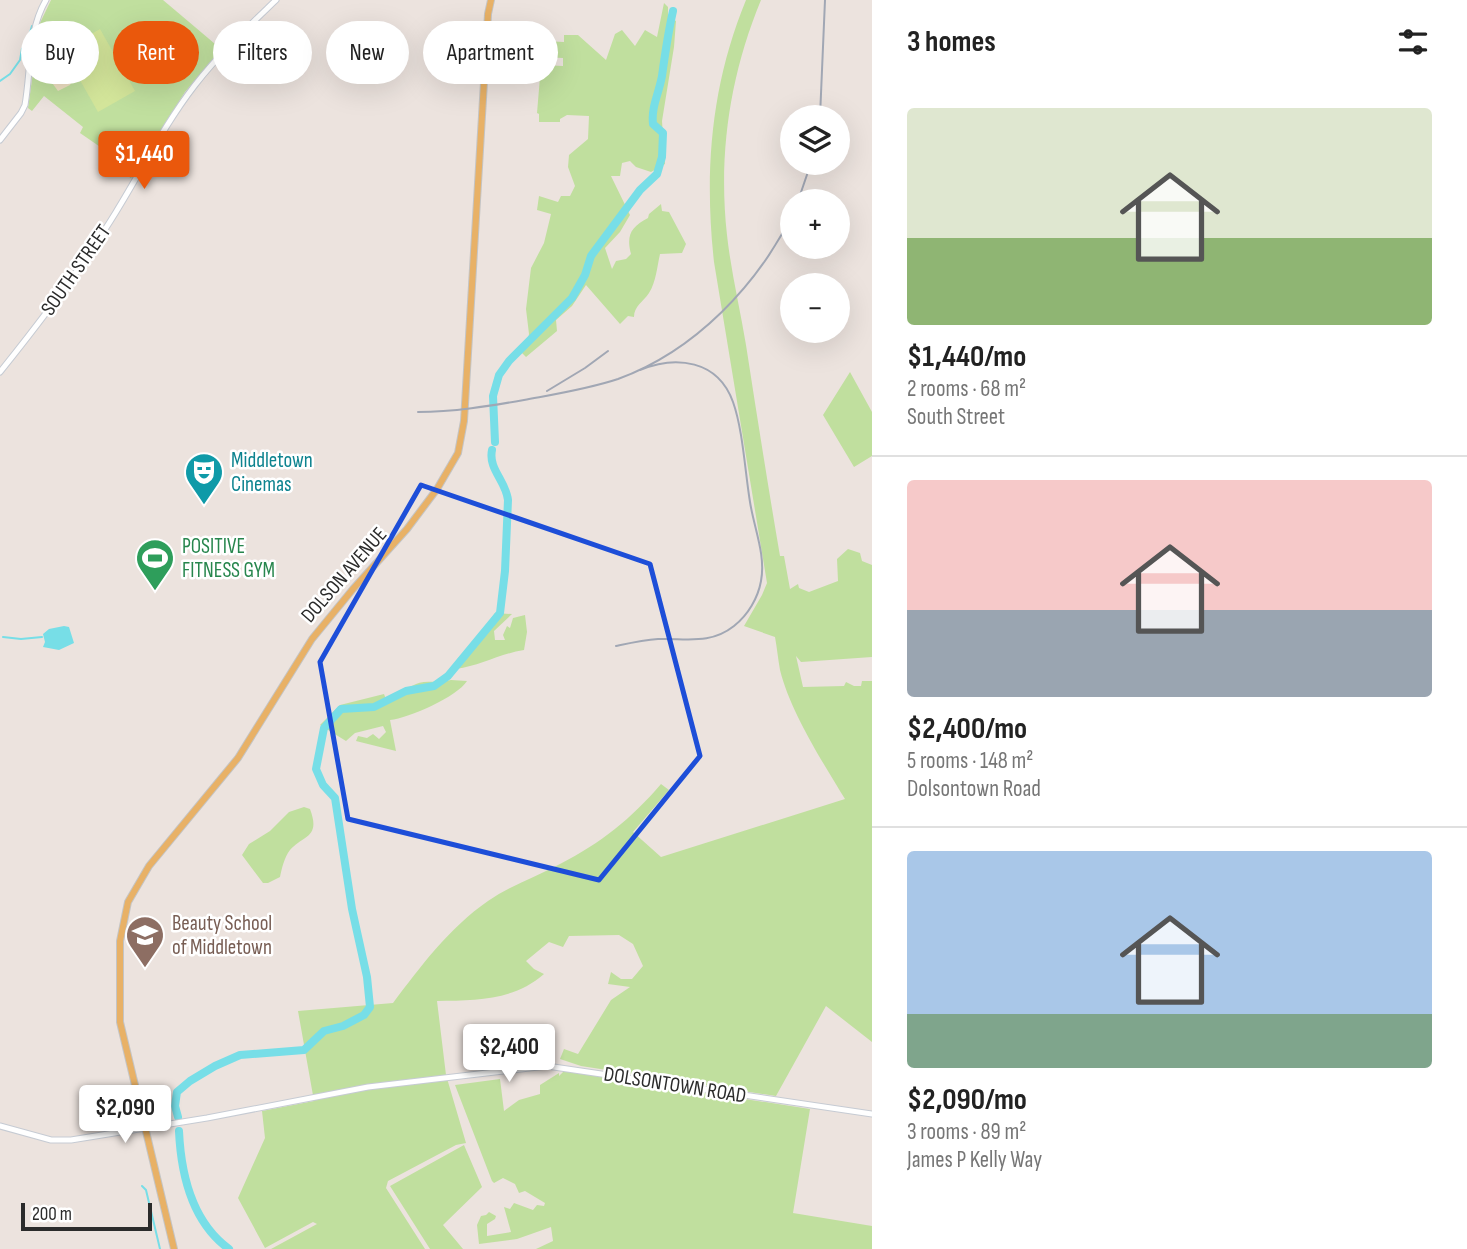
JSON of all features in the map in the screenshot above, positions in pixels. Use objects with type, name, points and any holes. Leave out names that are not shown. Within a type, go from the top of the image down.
[{"type":"main road","name":"DOLSON AVENUE","points":[[173,1249],[120,1022],[120,941],[128,902],[149,866],[238,758],[312,639],[401,535],[450,470],[460,445],[464,421],[491,0]]},
{"type":"street","points":[[0,140],[22,113],[25,105],[35,32],[46,0]]},
{"type":"street","name":"SOUTH STREET","points":[[0,372],[79,269],[195,85],[276,0]]},
{"type":"street","name":"DOLSONTOWN ROAD","points":[[0,1126],[51,1140],[81,1139],[355,1090],[547,1066],[872,1114]]},
{"type":"highlighted area","points":[[421,485],[650,564],[700,756],[599,880],[348,819],[320,662]]},
{"type":"green space","points":[[51,0],[163,0],[188,21],[113,21],[113,84],[192,84],[131,178],[104,163],[109,153],[80,133],[83,127],[44,96],[32,111],[28,108],[31,84],[99,84],[99,21],[41,21]]},
{"type":"green space","points":[[746,0],[761,0],[750,28],[734,86],[726,145],[725,205],[731,263],[780,556],[784,556],[790,589],[798,584],[799,588],[809,592],[838,581],[837,559],[848,549],[860,553],[862,561],[872,565],[872,657],[801,662],[796,656],[803,687],[844,686],[846,682],[861,686],[862,681],[872,681],[872,1042],[826,1006],[776,1096],[581,1066],[560,1059],[564,1049],[578,1054],[611,1000],[630,987],[608,984],[611,972],[621,979],[632,979],[643,966],[633,944],[619,935],[569,936],[563,947],[549,942],[526,961],[544,974],[532,983],[494,997],[437,1001],[446,1075],[466,1143],[456,1145],[388,1181],[386,1188],[425,1249],[271,1249],[317,1224],[313,1222],[265,1248],[238,1198],[265,1138],[262,1111],[314,1101],[298,1011],[393,1003],[436,948],[474,912],[506,890],[589,848],[627,819],[661,784],[669,790],[633,832],[661,857],[845,799],[791,702],[780,670],[775,637],[744,626],[767,583],[714,262],[710,195],[713,129],[718,96],[734,32]]},
{"type":"green space","points":[[664,3],[668,7],[668,22],[671,18],[676,21],[662,121],[665,164],[651,172],[636,167],[630,161],[622,163],[620,176],[611,176],[630,215],[620,232],[605,248],[612,269],[616,261],[626,259],[631,254],[629,242],[634,228],[661,204],[662,211],[669,212],[686,244],[682,253],[660,254],[651,289],[637,307],[634,317],[628,316],[620,324],[586,285],[572,306],[556,320],[557,331],[526,357],[522,353],[529,334],[526,309],[531,268],[544,243],[551,214],[537,210],[539,196],[558,202],[561,196],[570,196],[575,186],[568,167],[569,155],[588,139],[589,116],[567,115],[560,119],[560,122],[539,122],[539,84],[558,84],[558,66],[563,66],[563,58],[558,58],[558,42],[564,42],[564,35],[578,35],[606,60],[615,34],[622,30],[635,46],[645,30],[657,37]]},
{"type":"green space","points":[[99,30],[113,52],[113,84],[131,84],[135,91],[98,112],[82,84],[99,84]]},
{"type":"green space","points":[[199,30],[213,42],[213,59],[199,75]]},
{"type":"green space","points":[[850,372],[872,412],[872,456],[854,467],[823,415]]},
{"type":"green space","points":[[495,613],[512,614],[494,631],[495,640],[505,640],[503,635],[507,626],[510,628],[513,618],[525,615],[527,632],[524,650],[456,669],[458,658],[467,652]]},
{"type":"green space","points":[[467,681],[453,694],[432,706],[390,720],[396,751],[356,741],[358,736],[367,738],[373,734],[379,739],[386,732],[383,726],[355,733],[346,741],[320,725],[340,705],[384,694],[387,702],[416,684]]},
{"type":"green space","points":[[304,807],[310,809],[313,818],[312,831],[290,850],[280,877],[263,883],[242,855],[249,844],[270,831],[289,812]]},
{"type":"green space","points":[[564,1071],[810,1109],[793,1213],[872,1226],[872,1249],[536,1249],[553,1241],[551,1227],[517,1239],[479,1244],[477,1225],[481,1216],[489,1212],[496,1216],[487,1224],[487,1236],[511,1232],[504,1207],[510,1209],[514,1203],[533,1210],[537,1205],[544,1206],[545,1203],[525,1191],[519,1193],[515,1184],[503,1178],[494,1183],[492,1181],[455,1085],[500,1079],[504,1111],[519,1100],[540,1094],[540,1085]]},
{"type":"green space","points":[[464,1145],[482,1187],[443,1225],[463,1249],[430,1249],[390,1186]]},
{"type":"sand","points":[[53,84],[70,84],[70,85],[58,91]]},
{"type":"water","points":[[69,627],[74,643],[59,650],[43,647],[43,634],[49,629]]},
{"type":"waterway","points":[[495,442],[493,396],[499,375],[509,361],[572,298],[585,275],[591,256],[640,190],[657,174],[662,157],[663,133],[653,124],[653,112],[673,11]]},
{"type":"waterway","points":[[0,81],[10,74],[21,54]]},
{"type":"waterway","points":[[178,1117],[175,1106],[177,1092],[215,1066],[240,1055],[304,1050],[324,1031],[343,1026],[364,1015],[370,1007],[335,798],[323,785],[316,769],[324,728],[341,709],[374,707],[406,691],[434,686],[448,676],[500,613],[508,500],[491,457],[492,450]]},
{"type":"waterway","points":[[3,637],[42,637]]},
{"type":"waterway","points":[[179,1131],[182,1164],[197,1211],[216,1238],[229,1249]]},
{"type":"waterway","points":[[142,1186],[146,1190],[160,1249]]},
{"type":"railway","points":[[821,105],[825,0]]},
{"type":"railway","points":[[802,189],[807,175]]},
{"type":"railway","points":[[418,412],[471,408],[560,393],[607,383],[646,367],[698,333],[721,312],[743,290],[780,238]]},
{"type":"railway","points":[[547,391],[608,351]]},
{"type":"railway","points":[[616,646],[652,639],[707,638],[725,632],[739,622],[752,606],[760,587],[762,571],[761,551],[750,502],[739,425],[726,388],[706,369],[681,362],[654,365],[640,370]]},
{"type":"place","name":"Middletown Cinemas","points":[[204,506]]},
{"type":"place","name":"POSITIVE FITNESS GYM","points":[[155,592]]},
{"type":"place","name":"Beauty School of Middletown","points":[[145,969]]}]
